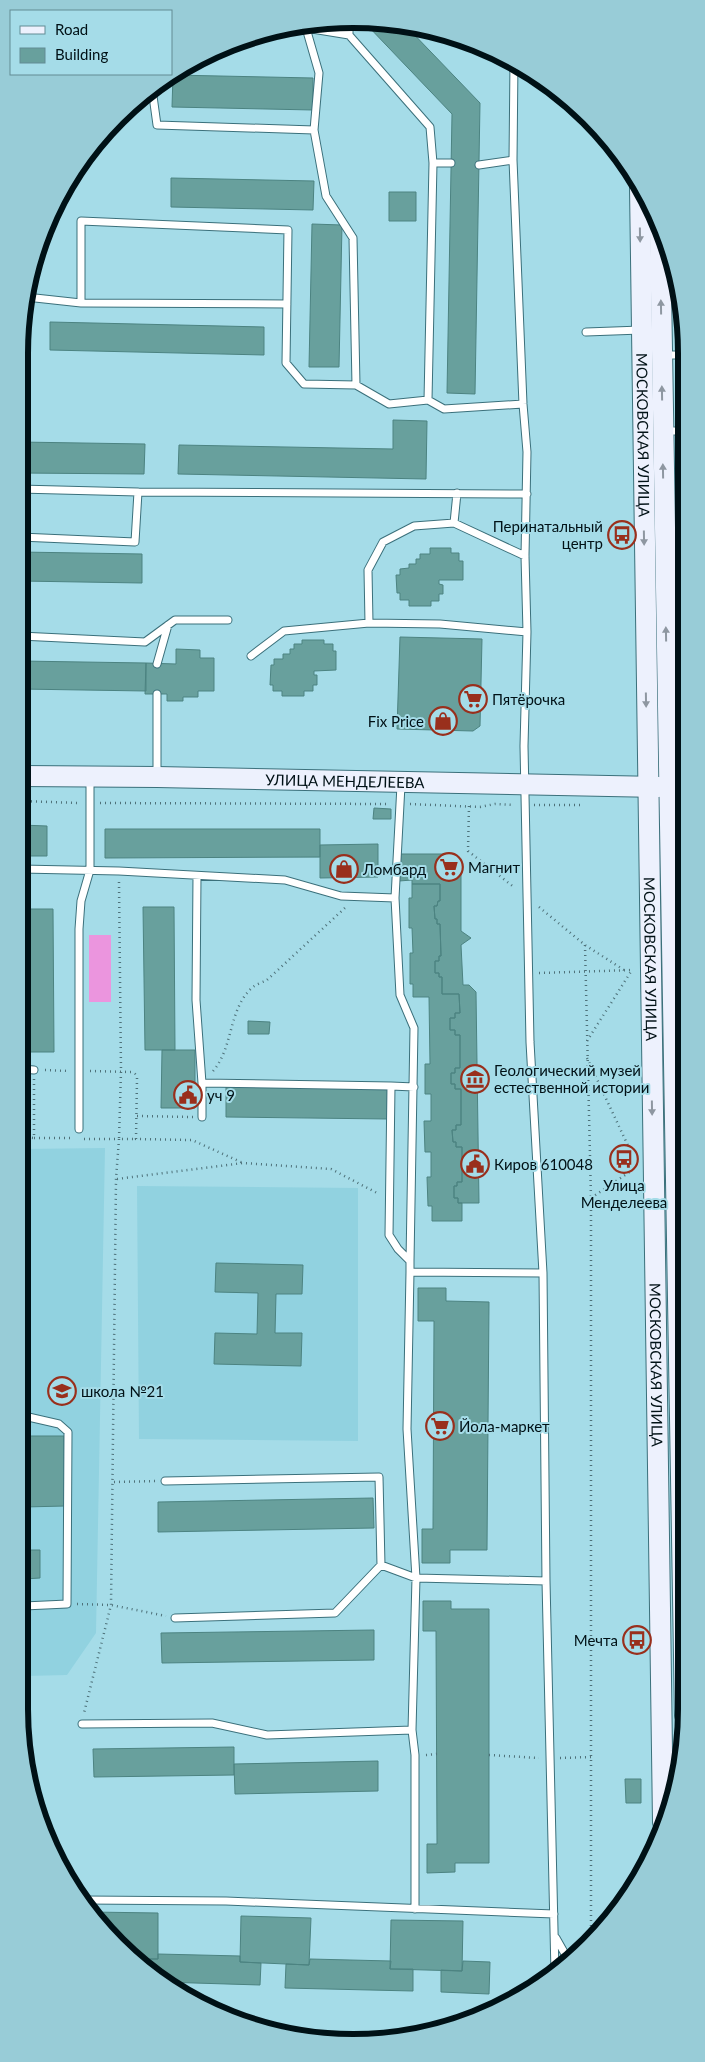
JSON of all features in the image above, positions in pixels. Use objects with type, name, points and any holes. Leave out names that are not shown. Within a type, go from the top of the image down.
[{"type":"main road","name":"МОСКОВСКАЯ УЛИЦА","points":[[640,202],[663,1805]]},
{"type":"main road","name":"МОСКОВСКАЯ УЛИЦА","points":[[664,261],[662,355],[669,787],[678,927]]},
{"type":"main road","name":"УЛИЦА МЕНДЕЛЕЕВА","points":[[28,776],[401,782],[525,795],[669,787]]},
{"type":"main road","points":[[650,928],[678,927]]},
{"type":"lane","points":[[349,28],[349,35]]},
{"type":"lane","points":[[322,29],[349,35],[430,127],[432,163],[428,400]]},
{"type":"lane","points":[[307,30],[319,73],[314,130],[326,196],[353,238],[356,385]]},
{"type":"lane","points":[[514,70],[513,160],[523,404],[527,452],[525,556],[527,632],[524,746],[530,1042],[543,1273],[546,1581],[555,1963]]},
{"type":"lane","points":[[153,96],[157,125],[314,130]]},
{"type":"lane","points":[[479,164],[513,160]]},
{"type":"lane","points":[[432,163],[451,163]]},
{"type":"lane","points":[[81,303],[81,222],[288,230],[286,362],[304,384],[356,385],[389,404],[428,400],[444,409],[523,404]]},
{"type":"lane","points":[[33,297],[81,303],[287,304]]},
{"type":"lane","points":[[586,332],[641,330]]},
{"type":"lane","points":[[662,355],[678,355]]},
{"type":"lane","points":[[663,431],[678,431]]},
{"type":"lane","points":[[28,489],[138,492],[527,494]]},
{"type":"lane","points":[[28,537],[135,542],[138,492]]},
{"type":"lane","points":[[454,523],[457,493]]},
{"type":"lane","points":[[370,623],[368,570],[383,542],[414,526],[454,523],[525,556]]},
{"type":"lane","points":[[28,636],[145,642],[176,620],[228,620]]},
{"type":"lane","points":[[251,656],[284,631],[370,623],[440,624],[527,632]]},
{"type":"lane","points":[[157,664],[168,625]]},
{"type":"lane","points":[[157,694],[157,777]]},
{"type":"lane","points":[[79,1129],[79,929],[81,901],[90,870],[90,777]]},
{"type":"lane","points":[[401,782],[395,898],[400,996],[414,1028],[407,1429],[416,1578],[412,1730],[415,1755],[415,1909]]},
{"type":"lane","points":[[28,869],[119,871],[285,880],[341,896],[395,898]]},
{"type":"lane","points":[[197,876],[196,1000],[202,1083],[202,1117]]},
{"type":"lane","points":[[28,1070],[34,1070]]},
{"type":"lane","points":[[202,1083],[414,1087]]},
{"type":"lane","points":[[391,1086],[389,1235],[398,1250],[410,1261]]},
{"type":"lane","points":[[410,1272],[543,1273]]},
{"type":"lane","points":[[28,1417],[59,1424],[68,1432],[67,1604],[28,1606]]},
{"type":"lane","points":[[165,1481],[379,1477],[381,1565],[335,1613],[175,1618]]},
{"type":"lane","points":[[381,1565],[416,1578],[546,1581]]},
{"type":"lane","points":[[82,1724],[212,1723],[267,1735],[412,1730]]},
{"type":"lane","points":[[90,1900],[226,1901],[554,1914]]},
{"type":"lane","points":[[555,1937],[566,1955]]},
{"type":"path","points":[[28,801],[469,806],[525,795],[582,805]]},
{"type":"path","points":[[469,806],[468,851],[585,945],[624,970]]},
{"type":"path","points":[[82,1724],[111,1605],[116,1179],[121,1071],[119,871]]},
{"type":"path","points":[[202,1083],[217,1066],[224,1053],[235,1016],[253,987],[268,980],[357,896]]},
{"type":"path","points":[[585,945],[591,1198],[591,1930]]},
{"type":"path","points":[[587,1042],[632,970]]},
{"type":"path","points":[[529,973],[640,970]]},
{"type":"path","points":[[587,1056],[631,1152],[631,1171],[591,1198]]},
{"type":"path","points":[[34,1138],[34,1070],[121,1071],[135,1074],[137,1078],[136,1139]]},
{"type":"path","points":[[137,1116],[202,1117]]},
{"type":"path","points":[[28,1138],[192,1140],[243,1163]]},
{"type":"path","points":[[116,1179],[243,1163],[331,1169],[389,1200]]},
{"type":"path","points":[[113,1482],[165,1481]]},
{"type":"path","points":[[67,1604],[111,1605],[175,1618]]},
{"type":"shaded area","points":[[89,935],[111,935],[111,1002],[89,1002]]},
{"type":"shaded area","name":"школа №21","points":[[105,1148],[96,1633],[67,1675],[28,1676],[28,1149]]},
{"type":"shaded area","points":[[137,1186],[358,1188],[358,1441],[139,1439]]},
{"type":"building","points":[[370,28],[413,33],[480,103],[475,394],[447,393],[452,114]]},
{"type":"building","points":[[183,75],[313,78],[313,110],[172,107],[173,82]]},
{"type":"building","points":[[171,178],[314,181],[313,210],[171,207]]},
{"type":"building","points":[[389,192],[416,192],[416,221],[389,221]]},
{"type":"building","points":[[312,224],[342,225],[339,367],[309,367]]},
{"type":"building","points":[[50,322],[264,327],[264,355],[50,350]]},
{"type":"building","points":[[393,420],[427,421],[426,479],[178,474],[179,445],[393,449]]},
{"type":"building","points":[[28,442],[145,444],[144,474],[28,473]]},
{"type":"building","points":[[430,548],[451,548],[451,553],[459,553],[459,561],[463,561],[463,580],[439,580],[439,584],[443,585],[443,594],[439,594],[439,601],[431,601],[431,606],[409,606],[409,600],[400,600],[400,593],[397,593],[396,575],[400,575],[400,569],[409,568],[409,564],[416,564],[416,559],[420,559],[420,554],[430,554]]},
{"type":"building","points":[[28,552],[142,554],[142,583],[28,581]]},
{"type":"building","points":[[400,637],[482,639],[480,726],[473,731],[397,729]]},
{"type":"building","points":[[302,640],[324,640],[324,644],[333,644],[333,651],[336,651],[336,670],[314,671],[314,675],[317,675],[317,685],[313,685],[313,691],[304,691],[304,696],[282,696],[282,691],[273,691],[273,685],[270,685],[271,665],[274,665],[274,659],[283,659],[283,654],[290,654],[290,649],[294,649],[294,644],[302,644]]},
{"type":"building","points":[[176,649],[200,650],[200,658],[214,658],[214,691],[198,691],[198,697],[183,697],[183,701],[167,701],[167,694],[145,694],[146,663],[176,664]]},
{"type":"building","points":[[28,661],[146,663],[146,691],[28,689]]},
{"type":"building","points":[[374,808],[391,809],[391,819],[373,819]]},
{"type":"building","points":[[28,825],[47,826],[47,856],[28,856]]},
{"type":"building","points":[[105,829],[320,829],[320,857],[105,858]]},
{"type":"building","points":[[378,844],[378,877],[320,878],[320,845]]},
{"type":"building","points":[[400,854],[454,854],[461,860],[461,931],[471,938],[461,945],[463,985],[469,985],[476,992],[479,1203],[458,1203],[458,1198],[454,1198],[454,1186],[457,1186],[457,1182],[462,1182],[462,1147],[456,1147],[456,1142],[453,1142],[452,1130],[456,1130],[456,1125],[461,1125],[461,1089],[455,1089],[455,1084],[451,1084],[451,1073],[455,1073],[455,1068],[460,1068],[460,1035],[455,1035],[455,1030],[450,1030],[450,1018],[455,1018],[455,1013],[460,1013],[459,994],[442,994],[442,977],[439,977],[439,973],[435,973],[435,961],[439,961],[439,956],[441,956],[440,924],[437,924],[437,919],[435,919],[434,906],[437,906],[438,901],[440,901],[440,884],[412,884],[412,880],[399,881]]},
{"type":"building","points":[[412,884],[440,884],[440,901],[438,901],[437,906],[434,906],[435,919],[437,919],[437,924],[440,924],[441,956],[439,956],[439,961],[435,961],[435,973],[439,973],[439,977],[442,977],[442,994],[459,994],[460,1013],[455,1013],[455,1018],[450,1018],[450,1030],[455,1030],[455,1035],[460,1035],[460,1068],[455,1068],[455,1073],[451,1073],[451,1084],[455,1084],[455,1089],[461,1089],[461,1125],[456,1125],[456,1130],[452,1130],[453,1142],[456,1142],[456,1147],[462,1147],[462,1182],[457,1182],[457,1186],[454,1186],[454,1198],[458,1198],[458,1203],[462,1203],[462,1221],[432,1221],[432,1206],[428,1206],[427,1177],[431,1177],[431,1152],[425,1152],[424,1121],[431,1121],[431,1094],[425,1094],[425,1064],[430,1064],[429,997],[413,997],[413,984],[410,984],[410,953],[413,953],[412,928],[409,928],[409,898],[412,898]]},
{"type":"building","points":[[143,907],[174,907],[175,1050],[145,1050]]},
{"type":"building","points":[[28,909],[53,909],[54,1052],[28,1052]]},
{"type":"building","points":[[248,1021],[270,1022],[269,1034],[248,1034]]},
{"type":"building","points":[[162,1050],[195,1050],[195,1108],[161,1108]]},
{"type":"building","points":[[226,1086],[388,1088],[388,1119],[226,1117]]},
{"type":"building","points":[[216,1263],[303,1265],[302,1294],[276,1294],[275,1333],[302,1333],[301,1366],[214,1364],[215,1333],[257,1334],[258,1293],[215,1292]]},
{"type":"building","points":[[418,1288],[446,1288],[446,1301],[489,1302],[487,1550],[450,1550],[450,1563],[422,1563],[422,1529],[433,1529],[434,1321],[418,1321]]},
{"type":"building","points":[[28,1436],[64,1436],[65,1506],[28,1507]]},
{"type":"building","points":[[373,1498],[374,1528],[158,1532],[158,1502]]},
{"type":"building","points":[[28,1550],[40,1550],[40,1578],[28,1579]]},
{"type":"building","points":[[423,1601],[451,1601],[451,1609],[489,1609],[489,1863],[455,1863],[455,1872],[427,1873],[427,1844],[437,1844],[436,1631],[423,1631]]},
{"type":"building","points":[[374,1630],[374,1660],[162,1663],[161,1633]]},
{"type":"building","points":[[234,1747],[234,1775],[94,1777],[93,1749]]},
{"type":"building","points":[[378,1761],[378,1791],[235,1794],[234,1764]]},
{"type":"building","points":[[625,1779],[641,1779],[641,1803],[626,1803]]},
{"type":"building","points":[[99,1912],[158,1913],[158,1959],[145,1959],[138,1954]]},
{"type":"building","points":[[241,1916],[311,1918],[309,1965],[240,1962]]},
{"type":"building","points":[[391,1920],[463,1921],[462,1971],[390,1969]]},
{"type":"building","points":[[158,1954],[240,1956],[240,1962],[261,1963],[260,1985],[176,1982],[145,1959],[158,1959]]},
{"type":"building","points":[[310,1959],[391,1961],[390,1969],[413,1969],[413,1991],[285,1988],[286,1964],[309,1965]]},
{"type":"building","points":[[463,1961],[490,1962],[489,1994],[441,1992],[441,1970],[462,1971]]},
{"type":"place","name":"Перинатальный центр","points":[[622,535]]},
{"type":"place","name":"Пятёрочка","points":[[473,699]]},
{"type":"place","name":"Fix Price","points":[[443,721]]},
{"type":"place","name":"Магнит","points":[[449,867]]},
{"type":"place","name":"Ломбард","points":[[344,869]]},
{"type":"place","name":"Геологический музей естественной истории","points":[[475,1079]]},
{"type":"place","name":"уч 9","points":[[188,1095]]},
{"type":"place","name":"Улица Менделеева","points":[[624,1159]]},
{"type":"place","name":"Киров 610048","points":[[475,1164]]},
{"type":"place","name":"школа №21","points":[[62,1391]]},
{"type":"place","name":"Йола-маркет","points":[[440,1426]]},
{"type":"place","name":"Мечта","points":[[637,1640]]}]
